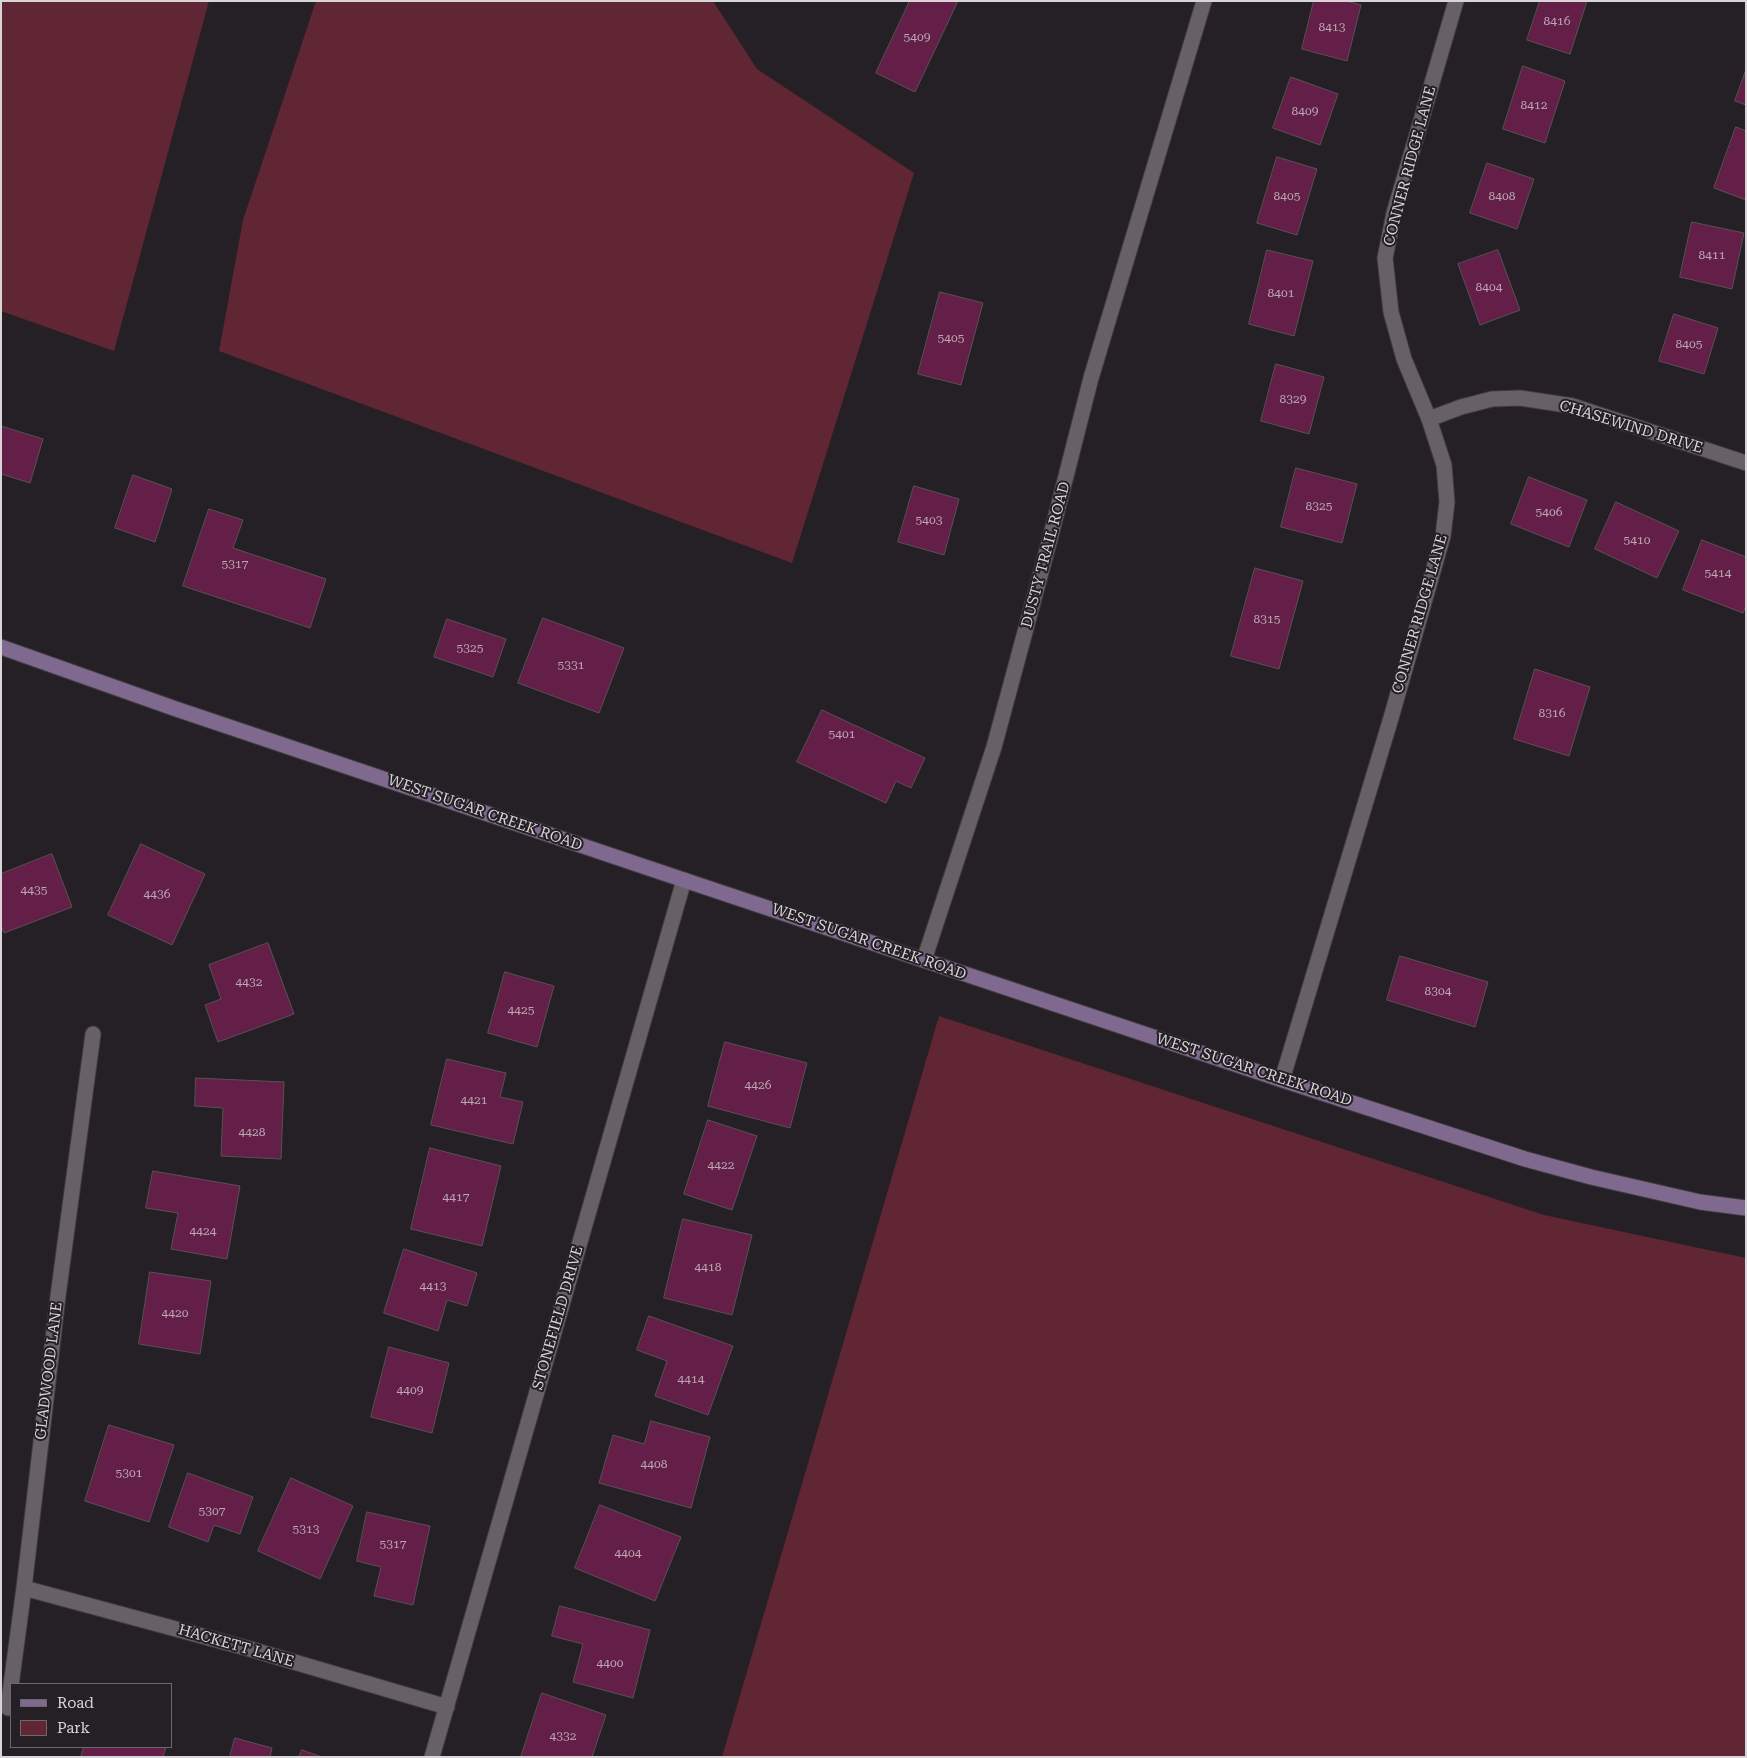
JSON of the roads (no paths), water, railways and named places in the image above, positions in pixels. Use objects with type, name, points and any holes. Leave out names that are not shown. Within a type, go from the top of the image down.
[{"type":"main road","name":"WEST SUGAR CREEK ROAD","points":[[1,647],[186,712],[684,880],[1282,1080],[1525,1159],[1590,1177],[1700,1202],[1746,1208]]},
{"type":"street","name":"DUSTY TRAIL ROAD","points":[[924,960],[994,747],[1091,378],[1204,1]]},
{"type":"street","name":"CONNER RIDGE LANE","points":[[1282,1080],[1443,536],[1447,502],[1444,465],[1404,359],[1392,312],[1385,258],[1394,213],[1456,1]]},
{"type":"street","name":"CHASEWIND DRIVE","points":[[1428,419],[1461,407],[1492,399],[1520,398],[1573,406],[1746,463]]},
{"type":"street","name":"STONEFIELD DRIVE","points":[[432,1757],[684,880]]},
{"type":"street","name":"GLADWOOD LANE","points":[[11,1683],[58,1296],[93,1034]]},
{"type":"street","name":"HACKETT LANE","points":[[24,1588],[250,1649],[447,1707]]},
{"type":"street","name":"GLADWOOD LANE","points":[[8,1708],[10,1693]]}]
